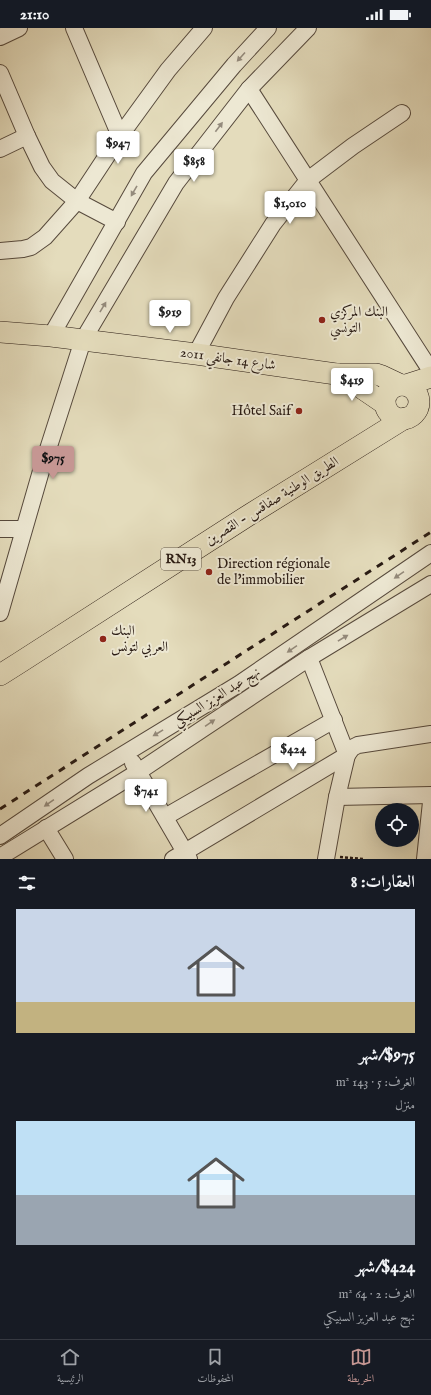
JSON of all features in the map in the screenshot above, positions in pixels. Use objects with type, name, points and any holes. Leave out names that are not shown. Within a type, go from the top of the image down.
[{"type":"main road","name":"شارع 14 جانفي 2011","points":[[0,332],[51,336],[196,354],[336,374],[376,374],[403,385]]},
{"type":"main road","name":"شارع 14 جانفي 2011","points":[[336,374],[360,387],[386,407]]},
{"type":"main road","name":"RN13","points":[[386,407],[387,393],[390,389],[395,386],[431,377]]},
{"type":"main road","points":[[386,407],[394,417],[418,409],[418,396],[415,392],[403,385]]},
{"type":"main road","name":"الطريق الوطنية صفاقس - القصرين","points":[[362,444],[380,424],[386,407]]},
{"type":"main road","name":"الطريق الوطنية صفاقس - القصرين","points":[[0,675],[249,515],[418,409]]},
{"type":"street","points":[[0,37],[19,28]]},
{"type":"street","points":[[74,28],[120,136]]},
{"type":"street","points":[[0,251],[23,249],[39,242],[45,237],[77,201],[120,136],[168,70],[204,28]]},
{"type":"street","points":[[51,336],[144,173],[234,65],[268,28]]},
{"type":"street","points":[[0,613],[6,572],[23,529],[83,340],[176,183],[249,88],[308,28]]},
{"type":"street","points":[[0,73],[26,136],[42,167],[52,181],[77,201],[116,222]]},
{"type":"street","points":[[249,88],[431,371]]},
{"type":"street","points":[[196,354],[226,298],[256,250],[273,224],[308,180],[353,146],[402,113]]},
{"type":"street","points":[[0,149],[26,136]]},
{"type":"street","points":[[0,529],[23,529]]},
{"type":"street","name":"نهج عبد العزيز السبيكي","points":[[0,836],[88,776],[239,684],[431,553]]},
{"type":"street","name":"نهج عبد العزيز السبيكي","points":[[0,857],[138,772],[310,658],[431,584]]},
{"type":"street","points":[[310,658],[348,755]]},
{"type":"street","points":[[165,817],[334,720]]},
{"type":"street","points":[[327,857],[337,796],[349,751],[358,745],[431,734]]},
{"type":"street","points":[[127,752],[165,817],[182,857],[348,755]]},
{"type":"street","points":[[337,796],[431,795]]},
{"type":"street","points":[[425,859],[431,802]]},
{"type":"street","points":[[46,828],[65,859]]},
{"type":"path","points":[[327,857],[363,859]]},
{"type":"railway","points":[[0,809],[431,532]]},
{"type":"place","name":"البنك المركزي التونسي","points":[[322,320]]},
{"type":"place","name":"Hôtel Saif","points":[[299,411]]},
{"type":"place","name":"Direction régionale de l'immobilier","points":[[209,572]]},
{"type":"place","name":"البنك العربي لتونس","points":[[103,639]]}]
